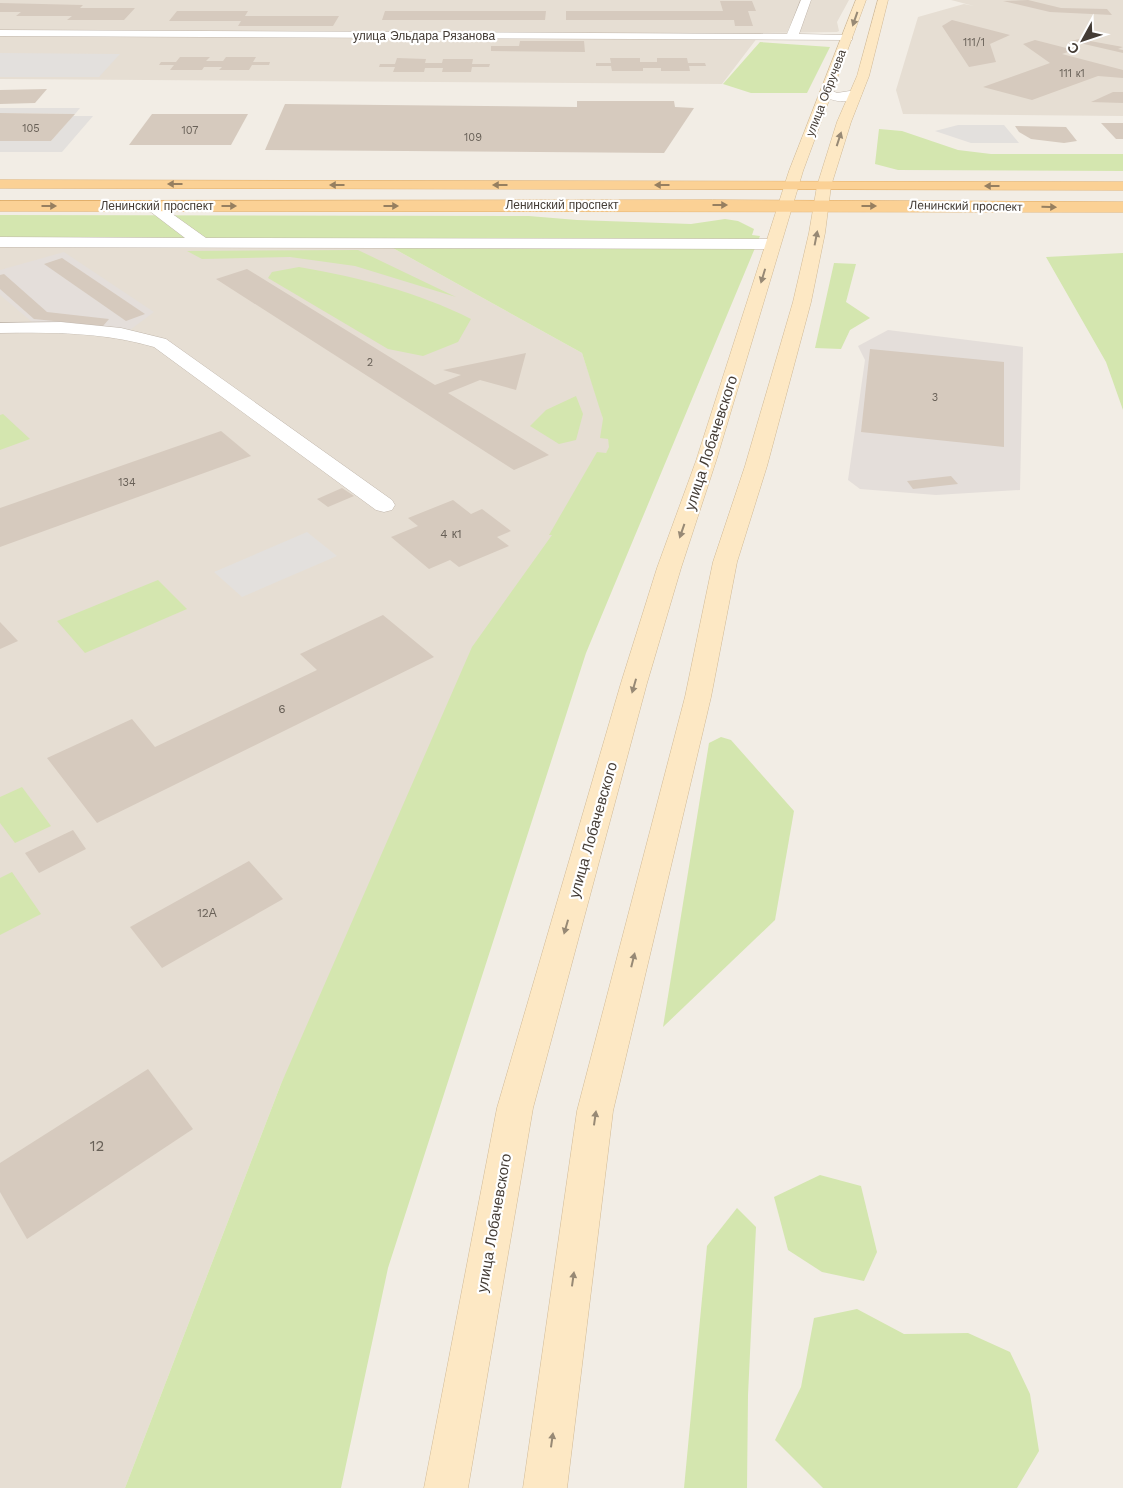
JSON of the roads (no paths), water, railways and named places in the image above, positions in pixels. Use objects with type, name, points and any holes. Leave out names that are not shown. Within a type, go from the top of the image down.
[{"type":"main road","name":"улица Обручева","points":[[792,186],[861,0]]},
{"type":"main road","name":"улица Обручева","points":[[824,186],[856,94],[883,0]]},
{"type":"main road","name":"Ленинский проспект","points":[[0,184],[1123,186]]},
{"type":"main road","name":"улица Лобачевского","points":[[446,1488],[515,1108],[634,683],[792,186]]},
{"type":"main road","points":[[545,1488],[595,1111],[698,696],[726,562],[756,466],[802,302],[817,233],[824,186]]},
{"type":"main road","name":"Ленинский проспект","points":[[0,206],[786,205],[1123,207]]},
{"type":"street","points":[[792,36],[806,0]]},
{"type":"street","name":"улица Эльдара Рязанова","points":[[0,33],[792,36],[848,38]]},
{"type":"street","points":[[826,92],[830,96],[839,98],[856,94]]},
{"type":"street","points":[[152,206],[202,243]]},
{"type":"street","points":[[0,242],[773,244]]},
{"type":"street","points":[[0,328],[76,328],[132,334],[160,343],[384,505]]}]
